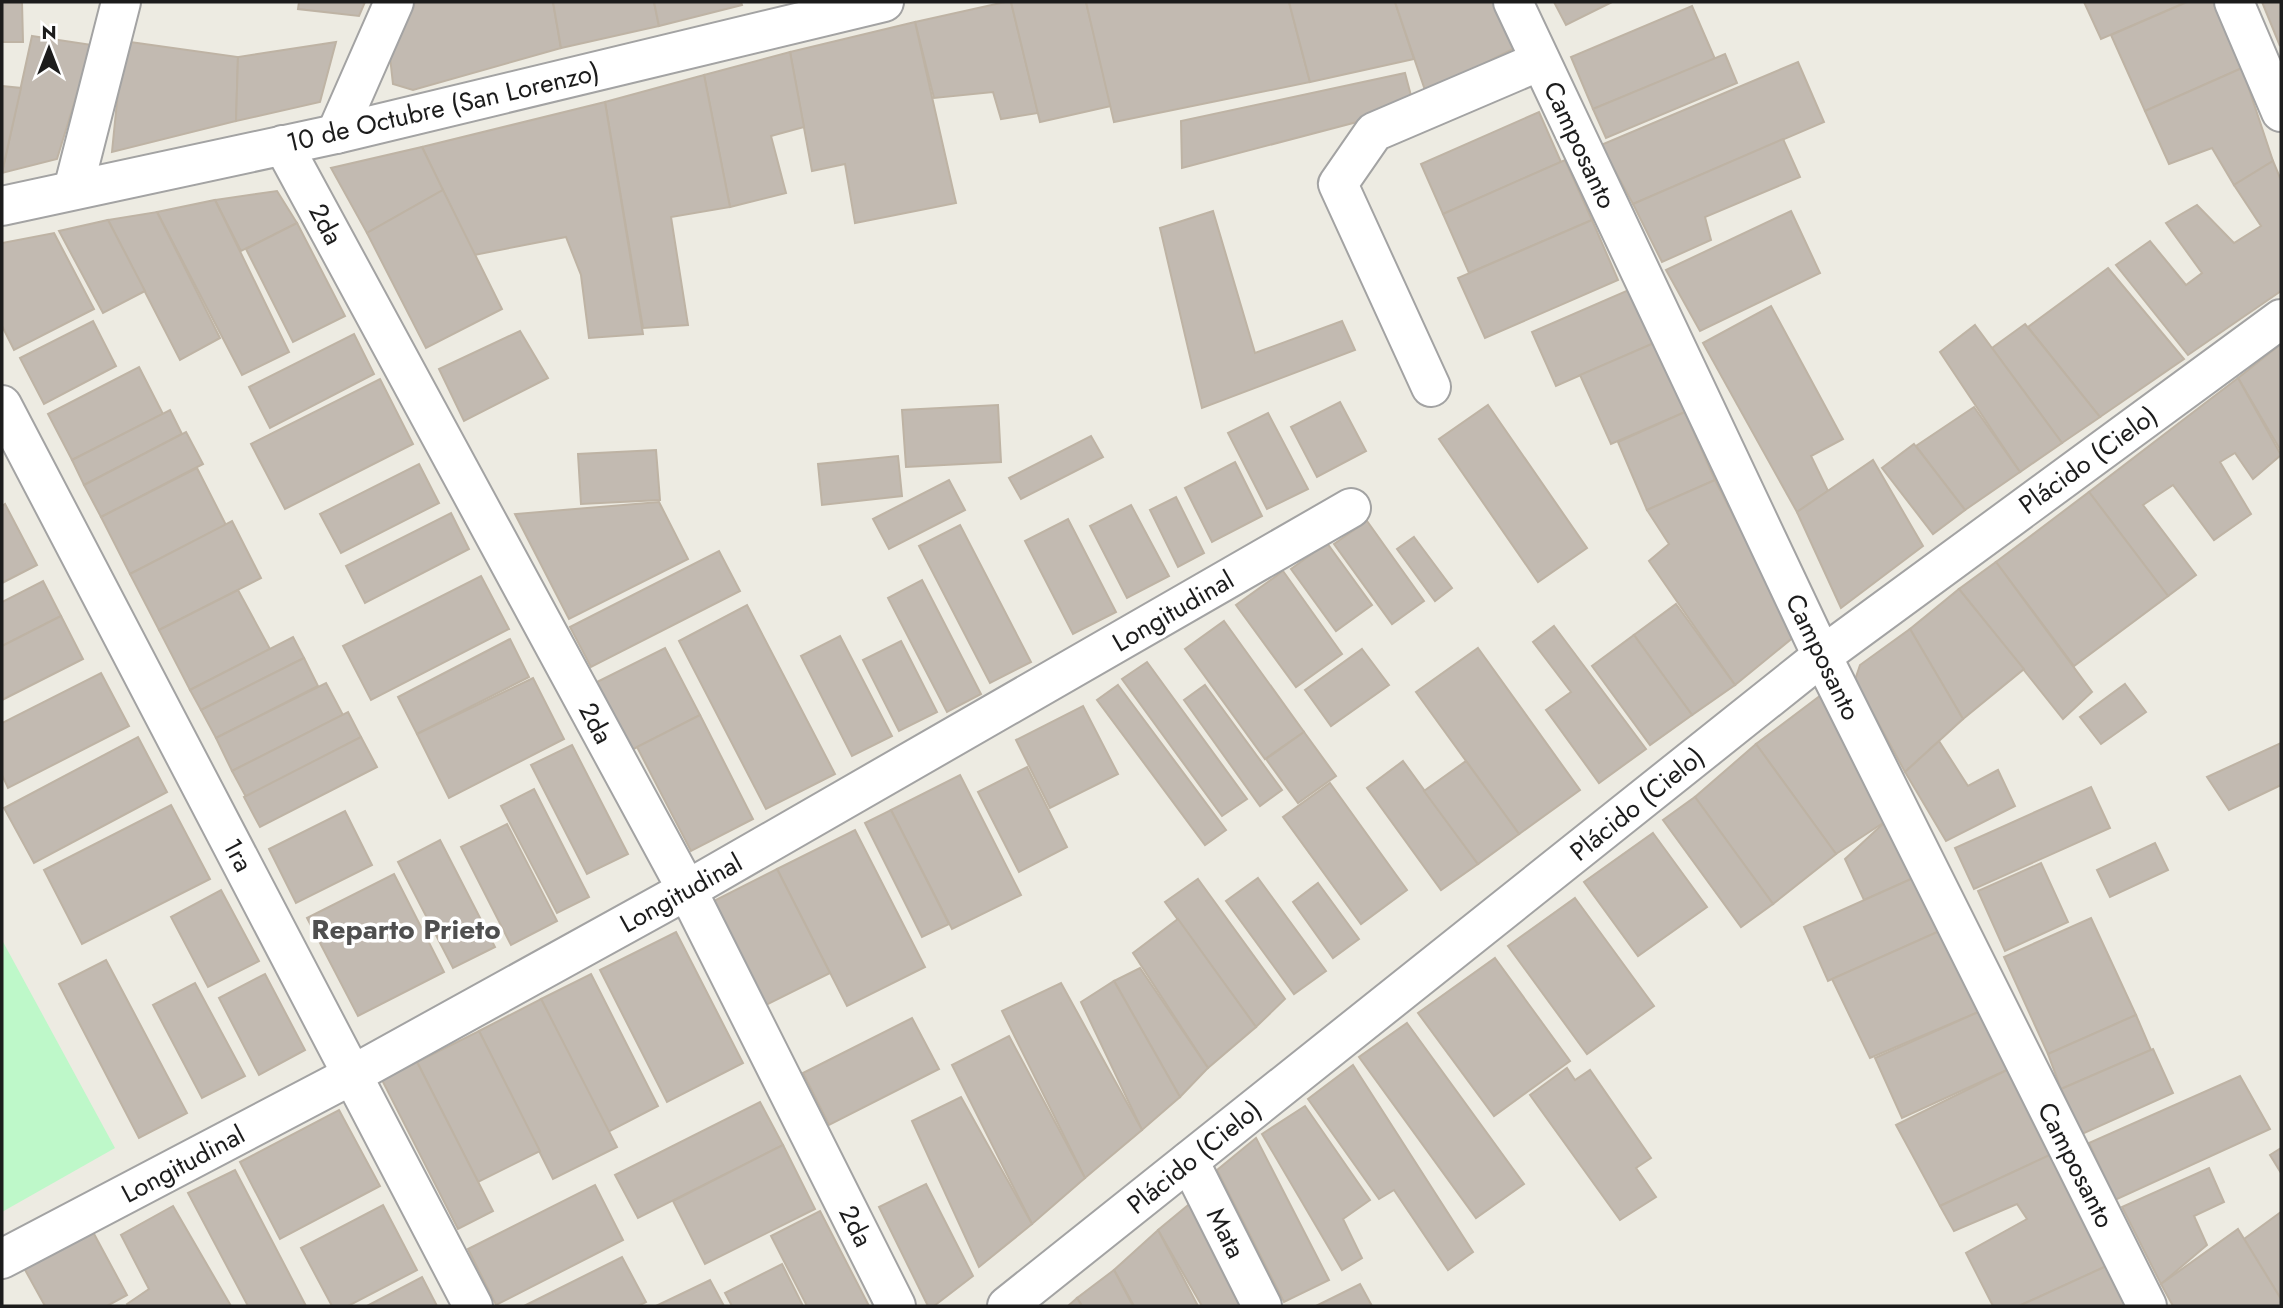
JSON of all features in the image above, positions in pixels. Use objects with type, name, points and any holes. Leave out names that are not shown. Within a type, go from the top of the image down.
[{"type":"street","points":[[73,190],[121,2]]},
{"type":"street","points":[[336,134],[394,2]]},
{"type":"street","name":"10 de Octubre (San Lorenzo)","points":[[2,206],[336,134],[884,2]]},
{"type":"street","name":"Camposanto","points":[[1513,2],[1822,656],[2147,1306]]},
{"type":"street","points":[[2234,2],[2281,112]]},
{"type":"street","points":[[1431,387],[1338,184],[1374,132],[1540,61]]},
{"type":"street","name":"2da","points":[[283,145],[687,890],[896,1306]]},
{"type":"street","name":"Plácido (Cielo)","points":[[1007,1306],[1822,656],[2281,318]]},
{"type":"street","name":"1ra","points":[[2,405],[473,1306]]},
{"type":"street","name":"Longitudinal","points":[[2,1259],[352,1074],[687,890],[1351,508]]},
{"type":"street","name":"Mata","points":[[1189,1161],[1262,1306]]},
{"type":"green space","points":[[2,940],[115,1148],[2,1212]]},
{"type":"building","points":[[2,2],[22,2],[23,42],[2,42]]},
{"type":"building","points":[[299,2],[365,2],[359,16],[298,9]]},
{"type":"building","points":[[415,2],[553,2],[561,48],[413,90],[393,84],[390,57]]},
{"type":"building","points":[[553,2],[654,2],[659,26],[561,48]]},
{"type":"building","points":[[654,2],[741,2],[742,5],[659,26]]},
{"type":"building","points":[[1011,2],[1038,113],[1001,119],[993,92],[934,98],[915,22]]},
{"type":"building","points":[[1011,2],[1086,2],[1111,106],[1040,122]]},
{"type":"building","points":[[1086,2],[1289,2],[1310,82],[1114,122]]},
{"type":"building","points":[[1289,2],[1395,2],[1414,59],[1310,82]]},
{"type":"building","points":[[1395,2],[1495,2],[1515,48],[1426,93]]},
{"type":"building","points":[[1554,2],[1612,2],[1566,25]]},
{"type":"building","points":[[2084,2],[2187,2],[2101,39]]},
{"type":"building","points":[[2187,2],[2213,2],[2242,68],[2145,111],[2111,35]]},
{"type":"building","points":[[2262,2],[2281,2],[2280,46]]},
{"type":"building","points":[[1692,6],[1715,59],[1593,109],[1571,57]]},
{"type":"building","points":[[915,22],[956,203],[855,223],[845,164],[812,171],[790,52]]},
{"type":"building","points":[[32,36],[92,45],[57,159],[2,173]]},
{"type":"building","points":[[123,41],[238,57],[236,121],[112,152]]},
{"type":"building","points":[[336,42],[320,102],[236,121],[238,57]]},
{"type":"building","points":[[790,52],[804,127],[771,136],[786,193],[730,207],[704,75]]},
{"type":"building","points":[[1725,54],[1737,83],[1606,138],[1593,109]]},
{"type":"building","points":[[1798,62],[1824,122],[1633,204],[1601,145]]},
{"type":"building","points":[[2242,68],[2273,161],[2234,185],[2212,148],[2169,164],[2145,111]]},
{"type":"building","points":[[1405,73],[1414,107],[1182,168],[1181,121]]},
{"type":"building","points":[[704,75],[730,207],[671,217],[688,325],[643,328],[605,102]]},
{"type":"building","points":[[2,86],[21,88],[2,172]]},
{"type":"building","points":[[605,102],[643,334],[589,338],[581,275],[566,237],[474,255],[422,147]]},
{"type":"building","points":[[1539,112],[1561,162],[1443,214],[1421,164]]},
{"type":"building","points":[[1783,139],[1800,177],[1705,217],[1711,240],[1662,262],[1633,204]]},
{"type":"building","points":[[422,147],[443,190],[367,233],[331,168]]},
{"type":"building","points":[[1565,160],[1592,220],[1469,273],[1443,214]]},
{"type":"building","points":[[2273,161],[2281,180],[2281,291],[2188,355],[2116,265],[2150,241],[2186,285],[2202,273],[2166,223],[2197,205],[2234,243],[2261,226],[2234,185]]},
{"type":"building","points":[[443,190],[502,309],[426,348],[367,233]]},
{"type":"building","points":[[277,191],[297,223],[241,251],[215,200]]},
{"type":"building","points":[[215,200],[289,352],[242,375],[157,212]]},
{"type":"building","points":[[1213,211],[1255,353],[1342,321],[1355,350],[1202,408],[1160,228]]},
{"type":"building","points":[[1791,211],[1820,273],[1700,331],[1666,270]]},
{"type":"building","points":[[157,212],[220,338],[180,360],[108,220]]},
{"type":"building","points":[[108,220],[145,291],[103,313],[59,231]]},
{"type":"building","points":[[1592,220],[1618,280],[1485,338],[1458,278]]},
{"type":"building","points":[[297,223],[345,316],[293,342],[246,249]]},
{"type":"building","points":[[54,233],[94,309],[14,350],[2,326],[2,243]]},
{"type":"building","points":[[2108,268],[2184,359],[2100,417],[2028,327]]},
{"type":"building","points":[[1631,289],[1654,343],[1556,386],[1532,332]]},
{"type":"building","points":[[1771,306],[1843,439],[1811,456],[1828,491],[1797,512],[1703,343]]},
{"type":"building","points":[[93,321],[116,366],[44,404],[20,358]]},
{"type":"building","points":[[2025,324],[2100,417],[2062,443],[1992,348]]},
{"type":"building","points":[[1975,325],[2062,443],[2020,472],[1940,352]]},
{"type":"building","points":[[520,331],[548,378],[464,421],[439,369]]},
{"type":"building","points":[[354,334],[374,374],[270,428],[249,387]]},
{"type":"building","points":[[1654,343],[1685,412],[1611,444],[1580,375]]},
{"type":"building","points":[[2281,344],[2281,451],[2238,378]]},
{"type":"building","points":[[139,367],[163,414],[72,460],[48,414]]},
{"type":"building","points":[[2238,378],[2281,455],[2253,479],[2235,453],[2220,462],[2251,514],[2214,540],[2173,485],[2143,505],[2196,575],[2168,596],[2089,492]]},
{"type":"building","points":[[380,379],[413,444],[285,509],[251,444]]},
{"type":"building","points":[[1340,402],[1366,451],[1317,477],[1291,427]]},
{"type":"building","points":[[998,405],[1001,462],[906,467],[902,410]]},
{"type":"building","points":[[1488,405],[1587,548],[1538,582],[1439,439]]},
{"type":"building","points":[[1974,407],[2020,472],[1965,510],[1916,446]]},
{"type":"building","points":[[170,410],[182,434],[84,485],[72,460]]},
{"type":"building","points":[[1685,412],[1715,480],[1647,510],[1618,442]]},
{"type":"building","points":[[1268,413],[1308,489],[1267,509],[1228,433]]},
{"type":"building","points":[[186,432],[203,464],[101,517],[84,485]]},
{"type":"building","points":[[1091,436],[1103,457],[1021,499],[1009,478]]},
{"type":"building","points":[[1914,444],[1965,510],[1933,534],[1882,468]]},
{"type":"building","points":[[656,450],[660,500],[581,504],[578,454]]},
{"type":"building","points":[[898,456],[902,496],[822,505],[818,464]]},
{"type":"building","points":[[1873,460],[1923,546],[1841,608],[1797,512]]},
{"type":"building","points":[[1235,462],[1262,516],[1212,542],[1185,488]]},
{"type":"building","points":[[419,464],[439,503],[341,553],[320,514]]},
{"type":"building","points":[[197,468],[226,525],[130,574],[101,517]]},
{"type":"building","points":[[949,480],[965,510],[889,549],[873,519]]},
{"type":"building","points":[[1715,480],[1795,636],[1735,685],[1649,561],[1669,544],[1647,510]]},
{"type":"building","points":[[2089,492],[2168,596],[2074,666],[1996,562]]},
{"type":"building","points":[[1176,497],[1204,553],[1178,567],[1150,510]]},
{"type":"building","points":[[659,502],[688,559],[569,619],[515,514]]},
{"type":"building","points":[[5,504],[37,565],[2,583],[2,506]]},
{"type":"building","points":[[1131,505],[1169,576],[1127,598],[1090,526]]},
{"type":"building","points":[[451,513],[469,549],[365,603],[346,566]]},
{"type":"building","points":[[1068,519],[1116,612],[1073,634],[1025,541]]},
{"type":"building","points":[[232,521],[261,578],[159,630],[130,574]]},
{"type":"building","points":[[1367,521],[1424,601],[1392,624],[1334,544]]},
{"type":"building","points":[[960,525],[1031,662],[990,683],[919,546]]},
{"type":"building","points":[[1414,537],[1452,588],[1435,601],[1397,549]]},
{"type":"building","points":[[1327,543],[1372,605],[1336,631],[1291,569]]},
{"type":"building","points":[[719,551],[740,591],[591,667],[570,627]]},
{"type":"building","points":[[1996,562],[2092,692],[2063,719],[1959,589]]},
{"type":"building","points":[[1283,571],[1342,654],[1296,687],[1236,605]]},
{"type":"building","points":[[481,576],[509,629],[371,700],[343,646]]},
{"type":"building","points":[[922,580],[981,694],[947,712],[888,598]]},
{"type":"building","points":[[43,581],[61,616],[2,646],[2,602]]},
{"type":"building","points":[[1959,589],[2024,669],[1963,719],[1910,629]]},
{"type":"building","points":[[238,590],[270,649],[190,690],[159,630]]},
{"type":"building","points":[[1676,604],[1735,685],[1692,715],[1634,635]]},
{"type":"building","points":[[747,605],[835,774],[766,809],[679,641]]},
{"type":"building","points":[[61,616],[83,659],[2,700],[2,646]]},
{"type":"building","points":[[1224,621],[1304,732],[1265,759],[1185,649]]},
{"type":"building","points":[[1554,626],[1646,749],[1599,783],[1546,710],[1571,692],[1533,642]]},
{"type":"building","points":[[1910,629],[1963,719],[1905,772],[1855,680],[1860,665]]},
{"type":"building","points":[[1634,635],[1692,715],[1650,745],[1592,666]]},
{"type":"building","points":[[840,636],[892,736],[852,756],[801,656]]},
{"type":"building","points":[[293,637],[304,658],[201,710],[190,690]]},
{"type":"building","points":[[510,639],[529,677],[417,734],[398,697]]},
{"type":"building","points":[[901,641],[937,712],[899,731],[863,660]]},
{"type":"building","points":[[665,648],[700,715],[630,751],[595,683]]},
{"type":"building","points":[[1478,648],[1580,790],[1519,834],[1416,692]]},
{"type":"building","points":[[1362,649],[1389,685],[1331,726],[1305,690]]},
{"type":"building","points":[[304,658],[318,686],[216,738],[201,710]]},
{"type":"building","points":[[1147,662],[1247,799],[1222,816],[1122,679]]},
{"type":"building","points":[[101,673],[129,726],[8,788],[2,775],[2,723]]},
{"type":"building","points":[[533,678],[564,739],[449,798],[417,734]]},
{"type":"building","points":[[326,683],[343,715],[232,771],[216,738]]},
{"type":"building","points":[[2125,684],[2146,712],[2101,744],[2080,717]]},
{"type":"building","points":[[1118,685],[1226,830],[1205,845],[1097,700]]},
{"type":"building","points":[[1205,685],[1282,790],[1260,806],[1184,700]]},
{"type":"building","points":[[1825,692],[1886,821],[1836,854],[1756,744]]},
{"type":"building","points":[[1083,706],[1118,774],[1050,808],[1016,740]]},
{"type":"building","points":[[348,712],[361,737],[246,797],[232,771]]},
{"type":"building","points":[[700,715],[753,819],[691,851],[637,747]]},
{"type":"building","points":[[1304,732],[1336,776],[1298,803],[1266,759]]},
{"type":"building","points":[[138,737],[167,792],[34,863],[4,808]]},
{"type":"building","points":[[361,737],[377,767],[260,827],[244,797]]},
{"type":"building","points":[[1939,741],[1968,786],[1998,770],[2015,806],[1946,841],[1905,772]]},
{"type":"building","points":[[2281,743],[2281,785],[2229,810],[2207,777]]},
{"type":"building","points":[[1756,744],[1836,854],[1773,904],[1695,797]]},
{"type":"building","points":[[572,745],[628,854],[587,874],[531,765]]},
{"type":"building","points":[[1403,761],[1478,864],[1441,890],[1367,788]]},
{"type":"building","points":[[1466,761],[1519,834],[1478,864],[1424,791]]},
{"type":"building","points":[[1027,767],[1067,847],[1019,872],[978,792]]},
{"type":"building","points":[[960,775],[1021,895],[952,929],[891,810]]},
{"type":"building","points":[[1330,783],[1407,890],[1361,924],[1283,817]]},
{"type":"building","points":[[2091,787],[2110,828],[1974,889],[1955,848]]},
{"type":"building","points":[[534,789],[589,897],[557,913],[501,806]]},
{"type":"building","points":[[1695,797],[1773,904],[1741,927],[1663,820]]},
{"type":"building","points":[[171,805],[210,879],[82,944],[44,870]]},
{"type":"building","points":[[891,810],[949,924],[922,937],[865,823]]},
{"type":"building","points":[[345,811],[372,865],[296,903],[269,849]]},
{"type":"building","points":[[1886,821],[1920,875],[1864,900],[1845,859]]},
{"type":"building","points":[[507,824],[557,921],[511,945],[461,847]]},
{"type":"building","points":[[855,830],[925,967],[847,1006],[777,869]]},
{"type":"building","points":[[1653,833],[1707,907],[1638,956],[1584,882]]},
{"type":"building","points":[[440,840],[495,947],[453,968],[398,862]]},
{"type":"building","points":[[2155,843],[2168,870],[2110,897],[2097,870]]},
{"type":"building","points":[[2041,863],[2068,922],[2005,951],[1978,891]]},
{"type":"building","points":[[777,869],[830,973],[764,1006],[710,903]]},
{"type":"building","points":[[394,874],[444,972],[358,1016],[307,918]]},
{"type":"building","points":[[1920,875],[1944,929],[1828,981],[1804,927]]},
{"type":"building","points":[[1258,878],[1326,971],[1294,994],[1226,901]]},
{"type":"building","points":[[1198,879],[1285,999],[1256,1027],[1165,902]]},
{"type":"building","points":[[1318,883],[1359,939],[1333,958],[1293,902]]},
{"type":"building","points":[[221,890],[259,961],[208,987],[171,917]]},
{"type":"building","points":[[1575,898],[1654,1006],[1587,1054],[1508,946]]},
{"type":"building","points":[[2091,918],[2136,1015],[2048,1054],[2004,957]]},
{"type":"building","points":[[1178,919],[1256,1027],[1208,1068],[1133,953]]},
{"type":"building","points":[[1944,929],[1983,1010],[1870,1058],[1832,979]]},
{"type":"building","points":[[676,932],[743,1063],[667,1102],[600,970]]},
{"type":"building","points":[[1495,958],[1570,1061],[1494,1116],[1418,1013]]},
{"type":"building","points":[[106,960],[187,1113],[139,1138],[59,984]]},
{"type":"building","points":[[1140,968],[1208,1068],[1180,1097],[1114,981]]},
{"type":"building","points":[[265,974],[305,1050],[259,1075],[219,998]]},
{"type":"building","points":[[591,974],[658,1106],[608,1132],[541,999]]},
{"type":"building","points":[[1114,981],[1180,1097],[1142,1130],[1081,1002]]},
{"type":"building","points":[[195,983],[245,1076],[202,1098],[153,1005]]},
{"type":"building","points":[[1061,983],[1142,1130],[1085,1178],[1002,1011]]},
{"type":"building","points":[[541,999],[617,1147],[553,1179],[479,1031]]},
{"type":"building","points":[[1983,1010],[2009,1069],[1902,1118],[1875,1058]]},
{"type":"building","points":[[2136,1015],[2151,1050],[2061,1089],[2048,1054]]},
{"type":"building","points":[[912,1018],[939,1069],[829,1125],[803,1073]]},
{"type":"building","points":[[1407,1023],[1524,1184],[1476,1218],[1359,1057]]},
{"type":"building","points":[[479,1031],[540,1151],[478,1182],[417,1062]]},
{"type":"building","points":[[1009,1036],[1085,1178],[1032,1224],[952,1065]]},
{"type":"building","points":[[2153,1049],[2173,1093],[2082,1134],[2061,1089]]},
{"type":"building","points":[[417,1062],[493,1211],[458,1229],[382,1080]]},
{"type":"building","points":[[1353,1065],[1473,1252],[1448,1270],[1394,1190],[1379,1199],[1308,1099]]},
{"type":"building","points":[[1567,1068],[1575,1080],[1590,1070],[1651,1158],[1636,1168],[1656,1197],[1620,1220],[1530,1095]]},
{"type":"building","points":[[2009,1069],[2054,1153],[1940,1206],[1896,1125]]},
{"type":"building","points":[[2240,1076],[2270,1129],[2115,1200],[2089,1143]]},
{"type":"building","points":[[961,1097],[1032,1224],[979,1267],[912,1121]]},
{"type":"building","points":[[760,1102],[783,1145],[638,1218],[615,1175]]},
{"type":"building","points":[[1305,1106],[1370,1200],[1343,1219],[1362,1258],[1342,1270],[1262,1134]]},
{"type":"building","points":[[339,1110],[380,1186],[280,1239],[240,1162]]},
{"type":"building","points":[[1256,1138],[1329,1280],[1284,1302],[1217,1170]]},
{"type":"building","points":[[783,1145],[815,1209],[705,1264],[673,1201]]},
{"type":"building","points":[[2281,1148],[2281,1173],[2270,1155]]},
{"type":"building","points":[[2054,1153],[2111,1264],[2019,1306],[1993,1306],[1966,1253],[2027,1219],[2017,1204],[1954,1231],[1940,1206]]},
{"type":"building","points":[[2209,1168],[2224,1202],[2194,1216],[2207,1245],[2161,1284],[2122,1207]]},
{"type":"building","points":[[235,1170],[306,1306],[248,1306],[188,1193]]},
{"type":"building","points":[[926,1184],[973,1276],[934,1306],[928,1306],[879,1207]]},
{"type":"building","points":[[595,1185],[623,1240],[496,1305],[468,1249]]},
{"type":"building","points":[[1193,1201],[1251,1306],[1202,1306],[1158,1230]]},
{"type":"building","points":[[383,1205],[417,1270],[348,1306],[332,1306],[301,1248]]},
{"type":"building","points":[[173,1206],[231,1306],[128,1306],[127,1304],[149,1289],[121,1235]]},
{"type":"building","points":[[820,1211],[869,1306],[807,1306],[771,1236]]},
{"type":"building","points":[[2281,1212],[2281,1299],[2244,1239]]},
{"type":"building","points":[[2238,1229],[2281,1299],[2281,1306],[2173,1306],[2161,1284]]},
{"type":"building","points":[[1158,1230],[1198,1306],[1134,1306],[1114,1270]]},
{"type":"building","points":[[93,1232],[127,1295],[107,1306],[45,1306],[24,1268]]},
{"type":"building","points":[[622,1257],[646,1302],[638,1306],[524,1306]]},
{"type":"building","points":[[782,1264],[803,1306],[732,1306],[725,1293]]},
{"type":"building","points":[[2111,1264],[2131,1306],[2019,1306]]},
{"type":"building","points":[[1114,1270],[1133,1306],[1082,1306],[1077,1298]]},
{"type":"building","points":[[422,1277],[437,1306],[367,1306]]},
{"type":"building","points":[[710,1280],[724,1306],[656,1306]]},
{"type":"building","points":[[1360,1284],[1372,1306],[1316,1306]]},
{"type":"building","points":[[1077,1298],[1082,1306],[1068,1306]]},
{"type":"district","name":"Reparto Prieto","points":[[406,929]]}]
